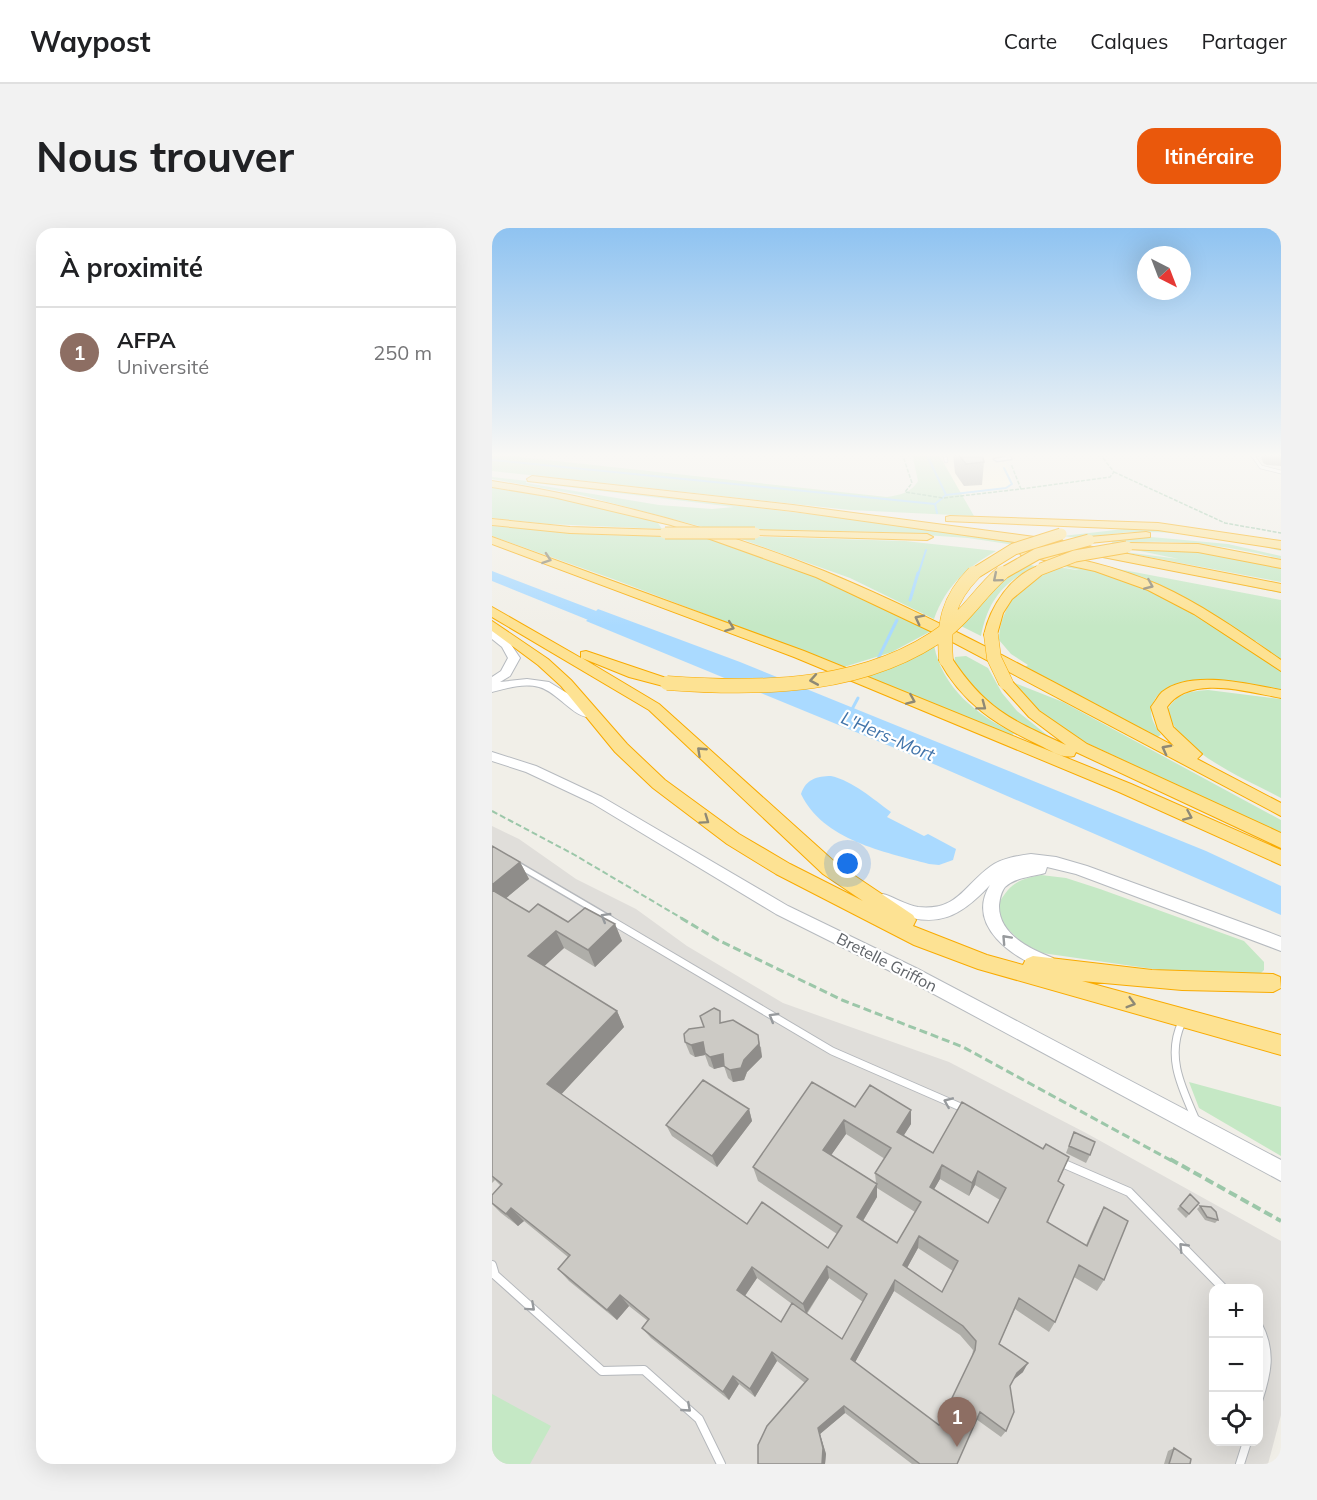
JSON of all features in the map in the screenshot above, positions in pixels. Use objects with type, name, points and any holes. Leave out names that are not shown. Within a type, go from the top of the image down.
[{"type":"highway","points":[[625,511],[674,522],[820,574],[948,634],[1277,808]]},
{"type":"highway","points":[[813,511],[1057,544],[1281,588]]},
{"type":"highway","points":[[823,511],[906,518],[1174,527],[1221,533],[1281,545]]},
{"type":"highway","points":[[492,522],[570,530],[665,533],[755,532],[929,538],[1054,552],[1281,596]]},
{"type":"highway","points":[[1174,527],[1118,527],[1061,534],[1005,553],[984,565],[967,579],[949,605],[942,631],[946,660],[963,689],[980,705],[1001,719],[1162,794],[1201,803]]},
{"type":"highway","points":[[492,610],[526,623],[600,661],[634,675],[667,683],[749,687],[786,685],[835,677],[874,666],[909,652],[946,630],[991,583],[1017,564],[1049,550],[1089,540],[1143,535],[1188,537],[1240,544],[1281,554]]},
{"type":"highway","points":[[929,538],[1044,556],[1127,576],[1170,595],[1196,610],[1281,667]]},
{"type":"highway","points":[[492,540],[799,654],[1125,788],[1281,858]]},
{"type":"highway","points":[[1281,564],[1209,549],[1127,547],[1075,556],[1041,569],[1019,584],[1001,603],[991,635],[994,658],[1006,683],[1034,714],[1081,748],[1281,841]]},
{"type":"highway","points":[[492,610],[654,707],[830,869],[897,915],[928,932],[1009,959],[1097,976],[1189,983],[1277,982]]},
{"type":"highway","points":[[492,625],[543,662],[621,748],[659,784],[733,839],[783,869],[921,939],[985,963],[1281,1045]]},
{"type":"highway","points":[[1277,808],[1173,738],[1161,722],[1159,707],[1172,691],[1194,685],[1281,694]]},
{"type":"highway","points":[[1035,976],[1099,983],[1208,989],[1246,988],[1277,982]]},
{"type":"main road","points":[[492,633],[506,645],[514,658],[506,673],[492,682]]},
{"type":"main road","points":[[492,688],[513,683],[540,684],[560,692],[574,707],[592,714]]},
{"type":"main road","name":"Bretelle Griffon","points":[[492,756],[531,769],[597,800],[773,906],[910,973],[1281,1171]]},
{"type":"main road","points":[[869,895],[918,913],[934,913],[965,904],[994,870],[1010,863],[1030,860],[1050,862],[1281,944]]},
{"type":"main road","points":[[1089,875],[1048,868],[1026,870],[1006,878],[994,891],[989,907],[992,922],[1004,939],[1017,950],[1033,959],[1097,976]]},
{"type":"lane","points":[[513,862],[832,1051],[969,1111]]},
{"type":"lane","points":[[1185,1018],[1175,1035],[1173,1056],[1178,1078],[1199,1127]]},
{"type":"lane","points":[[1050,1156],[1081,1173],[1129,1192],[1219,1284]]},
{"type":"lane","points":[[492,1265],[495,1275],[602,1371],[644,1370],[699,1419],[721,1464]]},
{"type":"lane","points":[[1261,1392],[1270,1362],[1268,1343],[1263,1334]]},
{"type":"lane","points":[[1240,1464],[1246,1446]]},
{"type":"path","points":[[1198,511],[1225,523],[1281,532]]},
{"type":"path","points":[[492,811],[573,854],[718,940],[842,1000],[963,1047],[992,1061],[1281,1221]]},
{"type":"shaded area","points":[[492,826],[519,839],[576,879],[636,909],[687,946],[783,1003],[949,1062],[1086,1133],[1281,1241],[1281,1415],[1268,1464],[492,1464]]},
{"type":"green space","points":[[492,511],[611,511],[684,528],[658,523],[662,529],[548,524],[492,518]]},
{"type":"green space","points":[[640,511],[781,511],[835,517],[1068,549],[1281,591],[1281,593],[1123,561],[968,538],[881,532],[710,529]]},
{"type":"green space","points":[[864,511],[971,511],[974,516]]},
{"type":"green space","points":[[492,526],[601,535],[709,536],[825,579],[933,630],[892,652],[844,667],[613,579],[492,536]]},
{"type":"green space","points":[[1124,529],[1222,535],[1281,547],[1281,551],[1244,542],[1189,534],[1133,532],[1089,537],[1063,536]]},
{"type":"green space","points":[[733,536],[905,541],[996,551],[975,564],[958,579],[939,607],[934,619],[850,578]]},
{"type":"green space","points":[[1151,537],[1228,544],[1281,556],[1281,559],[1197,544],[1134,542],[1113,544],[1110,539]]},
{"type":"green space","points":[[1135,550],[1202,552],[1281,567],[1281,582],[1117,551],[1179,559]]},
{"type":"green space","points":[[1067,563],[1090,568],[1167,596],[1281,671],[1281,690],[1212,682],[1177,685],[1163,691],[1152,706],[1152,719],[1161,735],[1157,737],[1025,667],[1028,665],[1011,654],[999,640],[1003,618],[1014,596],[1031,579],[1052,568],[1080,570],[1059,566]]},
{"type":"green space","points":[[1027,564],[1035,566],[1014,579],[999,594],[988,612],[981,636],[961,626],[1006,577]]},
{"type":"green space","points":[[1092,564],[1281,600],[1281,661],[1256,641],[1251,641],[1216,617]]},
{"type":"green space","points":[[934,645],[938,660],[953,687],[975,709],[1014,733],[1012,736],[863,675]]},
{"type":"green space","points":[[966,656],[988,668],[1002,693],[1017,711],[1052,739],[1019,725],[982,702],[954,665],[955,657]]},
{"type":"green space","points":[[1015,683],[1063,702],[1281,820],[1281,834],[1074,737],[1039,710]]},
{"type":"green space","points":[[1208,690],[1281,699],[1281,798],[1214,762],[1183,738],[1173,724],[1168,709],[1176,699],[1190,692]]},
{"type":"green space","points":[[1041,875],[1066,878],[1100,889],[1244,941],[1264,962],[1264,970],[1257,977],[1174,972],[1042,953],[1021,942],[1004,925],[997,906],[1014,884]]},
{"type":"green space","points":[[1189,1082],[1281,1107],[1281,1156],[1199,1108]]},
{"type":"green space","points":[[492,1394],[551,1426],[530,1464],[492,1464]]},
{"type":"water","points":[[598,609],[740,662],[1206,851],[1281,886],[1281,915],[936,765],[586,621]]},
{"type":"water","points":[[831,776],[855,786],[870,796],[891,812],[887,817],[924,836],[928,834],[956,849],[953,860],[939,865],[929,864],[875,849],[856,842],[824,823],[811,810],[801,794],[813,779]]},
{"type":"building","points":[[492,846],[520,862],[492,885]]},
{"type":"building","points":[[492,890],[529,912],[538,904],[568,922],[585,908],[615,924],[588,950],[556,931],[528,956],[617,1011],[547,1084],[747,1224],[762,1202],[828,1248],[842,1226],[753,1167],[812,1082],[855,1107],[870,1085],[911,1110],[897,1132],[933,1153],[962,1102],[1043,1149],[1046,1144],[1069,1157],[1058,1181],[1064,1185],[1047,1222],[1087,1246],[1104,1207],[1128,1221],[1104,1280],[1079,1265],[1055,1322],[1019,1298],[999,1344],[1028,1363],[1017,1373],[1010,1386],[1014,1412],[1006,1431],[980,1412],[957,1464],[920,1464],[844,1406],[818,1428],[823,1448],[822,1464],[758,1464],[758,1445],[767,1426],[808,1379],[772,1352],[750,1389],[733,1376],[723,1392],[642,1328],[649,1319],[620,1295],[607,1310],[558,1269],[570,1255],[511,1208],[506,1214],[492,1203],[492,1195],[502,1184],[492,1176]],"holes":[[[844,1120],[891,1148],[875,1173],[921,1202],[897,1243],[857,1217],[877,1184],[823,1150]],[[942,1165],[972,1183],[978,1171],[1006,1188],[988,1223],[930,1187]],[[919,1236],[958,1261],[942,1292],[903,1265]],[[827,1266],[867,1294],[842,1339],[792,1303],[781,1322],[737,1290],[752,1267],[803,1304]],[[895,1280],[963,1326],[976,1341],[975,1350],[939,1425],[851,1359]]]},
{"type":"building","points":[[714,1008],[720,1011],[720,1023],[733,1020],[758,1035],[759,1044],[744,1060],[741,1068],[730,1070],[724,1066],[723,1054],[710,1057],[705,1053],[703,1042],[691,1045],[685,1042],[684,1034],[689,1029],[704,1027],[700,1016]]},
{"type":"building","points":[[703,1080],[749,1109],[712,1156],[666,1125]]},
{"type":"building","points":[[1074,1132],[1095,1142],[1090,1155],[1069,1146]]},
{"type":"building","points":[[1190,1194],[1199,1203],[1189,1214],[1180,1206]]},
{"type":"building","points":[[1200,1206],[1211,1207],[1216,1212],[1218,1220],[1207,1217]]},
{"type":"building","points":[[1174,1448],[1191,1459],[1190,1464],[1169,1464]]},
{"type":"waterway","points":[[918,575],[926,550]]},
{"type":"waterway","points":[[910,600],[918,573]]},
{"type":"waterway","name":"L'Hers-Mort","points":[[492,576],[619,626]]},
{"type":"waterway","points":[[876,663],[897,620]]},
{"type":"waterway","points":[[850,713],[858,698]]},
{"type":"place","name":"AFPA","points":[[957,1447]]}]
